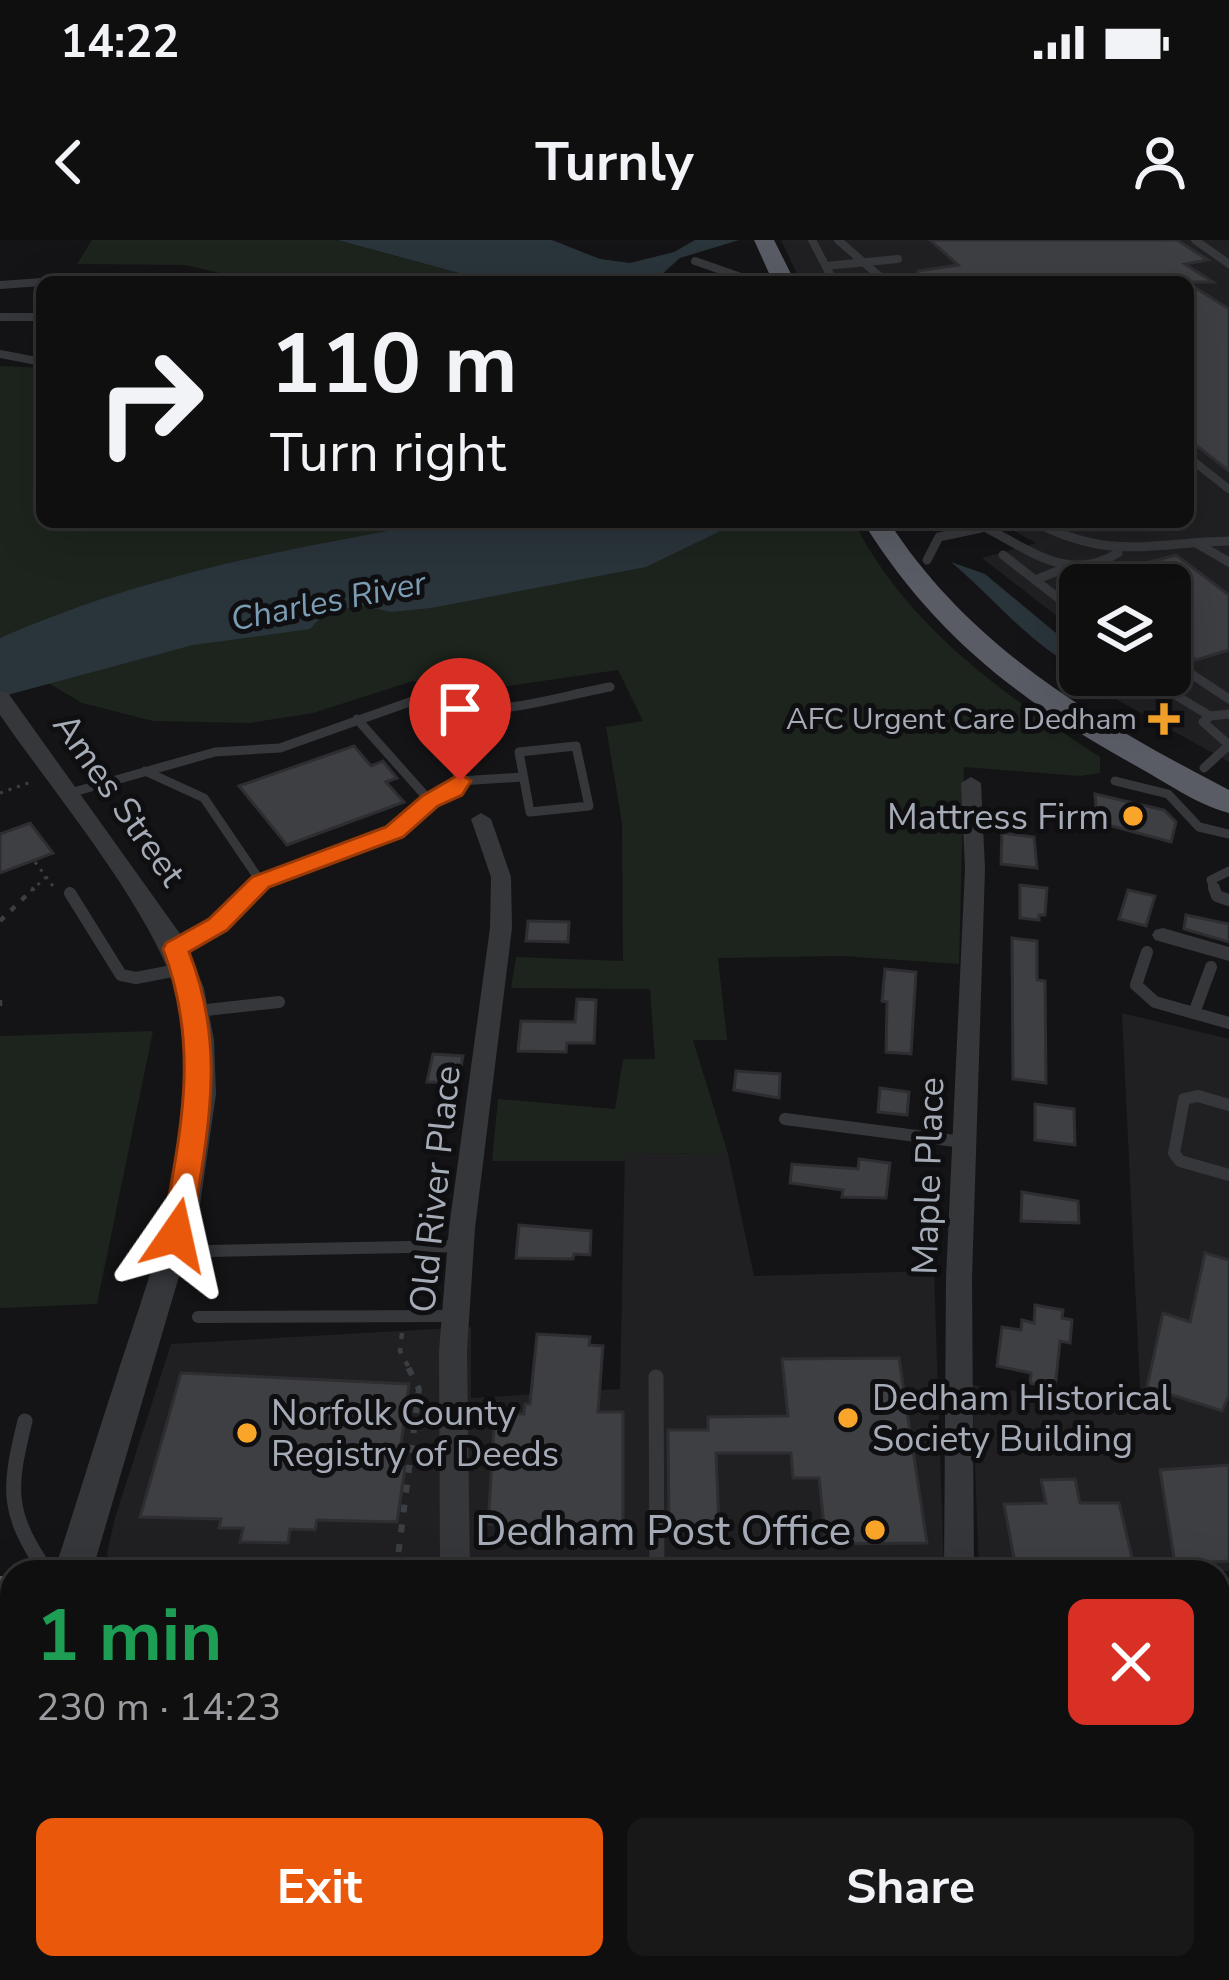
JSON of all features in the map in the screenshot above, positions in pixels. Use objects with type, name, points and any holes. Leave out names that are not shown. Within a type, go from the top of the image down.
[{"type":"highway","points":[[764,240],[781,276]]},
{"type":"highway","points":[[741,248],[746,276]]},
{"type":"highway","points":[[880,528],[931,601],[1001,665],[1095,730],[1229,803]]},
{"type":"highway","points":[[907,528],[927,560],[985,624],[1043,671],[1216,774]]},
{"type":"street","points":[[0,317],[36,317]]},
{"type":"street","name":"Ames Street","points":[[0,699],[180,959],[196,1011],[200,1092],[176,1235],[77,1560]]},
{"type":"street","name":"Maple Place","points":[[959,1560],[959,1278],[975,869],[971,783]]},
{"type":"street","name":"Old River Place","points":[[455,1560],[455,1316],[501,928],[501,877],[481,819]]},
{"type":"street","points":[[1155,944],[1220,960]]},
{"type":"lane","points":[[812,240],[831,276]]},
{"type":"lane","points":[[838,240],[879,276]]},
{"type":"lane","points":[[1195,240],[1229,264]]},
{"type":"lane","points":[[826,266],[898,259]]},
{"type":"lane","points":[[695,261],[738,276]]},
{"type":"lane","points":[[0,286],[36,283]]},
{"type":"lane","points":[[0,354],[36,361]]},
{"type":"lane","points":[[1194,462],[1229,489]]},
{"type":"lane","points":[[927,560],[939,537],[988,528],[1059,565]]},
{"type":"lane","points":[[1046,528],[1073,543],[1118,553],[1229,541]]},
{"type":"lane","points":[[1195,542],[1229,562]]},
{"type":"lane","points":[[1084,564],[1118,553]]},
{"type":"lane","points":[[1003,555],[1059,599]]},
{"type":"lane","points":[[1035,580],[1059,571]]},
{"type":"lane","points":[[1191,674],[1229,699]]},
{"type":"lane","points":[[63,784],[144,771],[215,752],[280,748],[418,699],[432,706],[476,710],[610,687]]},
{"type":"lane","points":[[1178,696],[1210,716]]},
{"type":"lane","points":[[432,706],[460,781]]},
{"type":"lane","points":[[1216,774],[1229,745],[1203,722],[1229,713]]},
{"type":"lane","points":[[357,719],[430,801]]},
{"type":"lane","points":[[577,746],[589,806],[530,812],[523,777],[519,752],[577,746]]},
{"type":"lane","points":[[144,771],[204,798],[261,882]]},
{"type":"lane","points":[[460,781],[523,777]]},
{"type":"lane","points":[[70,893],[121,975],[146,977],[180,959],[261,882],[394,832],[460,781]]},
{"type":"lane","points":[[1115,781],[1168,794],[1199,827],[1229,834]]},
{"type":"lane","points":[[1229,871],[1211,880],[1217,896],[1229,900]]},
{"type":"lane","points":[[1155,944],[1136,985],[1139,992],[1155,1002],[1229,1023]]},
{"type":"lane","points":[[1194,1013],[1220,960]]},
{"type":"lane","points":[[196,1011],[279,1002]]},
{"type":"lane","points":[[1229,1105],[1198,1096],[1184,1099],[1174,1154],[1180,1161],[1229,1174]]},
{"type":"lane","points":[[785,1119],[964,1142]]},
{"type":"lane","points":[[210,1251],[461,1246]]},
{"type":"lane","points":[[198,1317],[455,1316]]},
{"type":"lane","points":[[656,1377],[657,1560]]},
{"type":"lane","points":[[26,1421],[8,1509],[17,1532],[38,1560]]},
{"type":"path","points":[[0,793],[63,784]]},
{"type":"path","points":[[35,862],[57,892],[70,893]]},
{"type":"path","points":[[0,921],[46,877]]},
{"type":"path","points":[[0,1000],[0,1015]]},
{"type":"path","points":[[398,1560],[419,1389],[400,1351],[403,1316]]},
{"type":"shaded area","points":[[92,240],[336,240],[470,276],[226,276],[185,265],[77,264]]},
{"type":"shaded area","points":[[781,240],[1229,240],[1229,762],[1110,696],[1191,696],[1191,564],[1059,564],[1059,618],[982,558],[1036,543],[1009,528],[1194,528],[1194,276],[798,276]]},
{"type":"shaded area","points":[[0,366],[36,368],[36,528],[587,528],[0,667]]},
{"type":"shaded area","points":[[709,528],[857,528],[901,594],[930,626],[994,683],[1100,757],[1100,773],[1080,776],[964,767],[959,964],[842,956],[718,958],[727,1040],[693,1040],[728,1154],[626,1153],[625,1161],[492,1161],[498,1099],[615,1109],[623,1059],[655,1059],[650,989],[511,988],[516,957],[623,961],[622,823],[606,727],[643,721],[618,670],[480,690],[413,681],[313,713],[250,723],[153,721],[82,703],[48,683],[310,611]]},
{"type":"shaded area","points":[[1122,1013],[1229,1039],[1229,1560],[979,1560],[972,1385],[1141,1409]]},
{"type":"shaded area","points":[[153,1031],[97,1304],[0,1308],[0,1036]]},
{"type":"shaded area","points":[[625,1153],[728,1154],[754,1276],[934,1271],[944,1560],[108,1560],[115,1518],[171,1344],[471,1327],[471,1398],[620,1389]]},
{"type":"water","points":[[337,240],[552,240],[600,259],[630,263],[674,252],[695,240],[739,240],[680,258],[662,276],[470,276]]},
{"type":"water","name":"Charles River","points":[[406,528],[727,528],[646,567],[431,608],[391,612],[360,605],[324,614],[310,629],[193,645],[0,697],[0,638],[162,581]]},
{"type":"water","points":[[951,562],[985,574],[1059,636],[1059,657]]},
{"type":"building","points":[[930,240],[1177,240],[1208,260],[1185,264],[1213,282],[1194,282],[1194,276],[918,276],[918,271],[958,265]]},
{"type":"building","points":[[1194,287],[1229,309],[1229,471],[1194,444]]},
{"type":"building","points":[[1176,555],[1188,564],[1142,564]]},
{"type":"building","points":[[1191,566],[1229,595],[1229,650],[1196,660],[1191,656]]},
{"type":"building","points":[[354,746],[371,766],[383,761],[397,778],[386,782],[404,802],[287,845],[239,786]]},
{"type":"building","name":"Mattress Firm","points":[[1095,794],[1164,810],[1176,822],[1171,842],[1097,822]]},
{"type":"building","points":[[30,823],[53,853],[0,873],[0,834]]},
{"type":"building","points":[[1002,833],[1034,837],[1037,868],[1001,864]]},
{"type":"building","points":[[1020,885],[1047,888],[1045,915],[1039,915],[1039,920],[1020,918]]},
{"type":"building","points":[[1128,890],[1155,896],[1146,926],[1119,919]]},
{"type":"building","points":[[1186,915],[1229,924],[1229,942],[1184,929]]},
{"type":"building","points":[[528,921],[569,922],[568,942],[526,941]]},
{"type":"building","points":[[1012,938],[1037,941],[1037,980],[1045,981],[1046,1083],[1013,1079]]},
{"type":"building","points":[[885,969],[916,972],[911,1054],[886,1052]]},
{"type":"building","points":[[577,999],[596,1000],[594,1043],[567,1043],[566,1052],[518,1051],[521,1021],[575,1022]]},
{"type":"building","points":[[433,1054],[463,1056],[458,1083],[427,1082]]},
{"type":"building","points":[[736,1071],[780,1074],[779,1098],[734,1090]]},
{"type":"building","points":[[880,1088],[909,1092],[907,1115],[878,1112]]},
{"type":"building","points":[[1035,1104],[1074,1109],[1075,1145],[1035,1140]]},
{"type":"building","points":[[859,1159],[890,1163],[886,1198],[842,1197],[843,1190],[790,1183],[792,1164],[858,1169]]},
{"type":"building","points":[[1022,1192],[1078,1201],[1079,1223],[1021,1221]]},
{"type":"building","points":[[519,1225],[591,1231],[590,1255],[516,1258]]},
{"type":"building","points":[[1205,1253],[1229,1260],[1229,1396],[1222,1411],[1147,1387],[1163,1313],[1190,1322]]},
{"type":"building","points":[[1035,1305],[1063,1310],[1062,1318],[1072,1320],[1070,1343],[1060,1341],[1055,1389],[1030,1383],[1031,1373],[997,1366],[1002,1327],[1021,1330],[1022,1320],[1034,1323]]},
{"type":"building","points":[[537,1334],[590,1337],[589,1345],[603,1346],[598,1412],[623,1412],[623,1524],[488,1524],[495,1413],[524,1414],[525,1404],[530,1404]]},
{"type":"building","name":"Dedham Historical Society Building","points":[[899,1358],[927,1543],[826,1544],[819,1478],[793,1478],[791,1453],[716,1453],[719,1526],[669,1526],[668,1430],[708,1430],[708,1417],[788,1416],[782,1359]]},
{"type":"building","name":"Norfolk County Registry of Deeds","points":[[181,1373],[409,1384],[398,1467],[405,1467],[397,1522],[317,1520],[315,1530],[290,1529],[288,1543],[240,1542],[243,1528],[219,1528],[221,1519],[140,1517]]},
{"type":"building","points":[[1229,1465],[1229,1560],[1174,1560],[1160,1470]]},
{"type":"building","points":[[1075,1479],[1080,1503],[1119,1503],[1133,1560],[1014,1560],[1004,1504],[1046,1503],[1041,1480]]},
{"type":"place","name":"AFC Urgent Care Dedham","points":[[1164,719]]},
{"type":"place","name":"Mattress Firm","points":[[1133,816]]},
{"type":"place","name":"Dedham Historical Society Building","points":[[848,1418]]},
{"type":"place","name":"Norfolk County Registry of Deeds","points":[[247,1433]]},
{"type":"place","name":"Dedham Post Office","points":[[875,1530]]},
{"type":"route","points":[[176,1235],[200,1092],[200,1030],[193,995],[175,949],[218,924],[261,882],[394,832],[460,781]]}]
